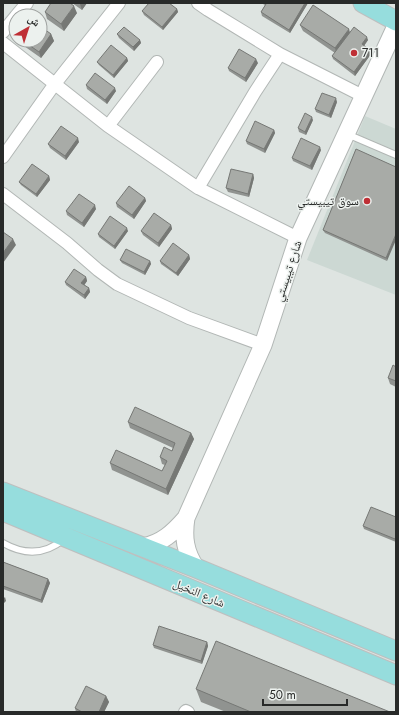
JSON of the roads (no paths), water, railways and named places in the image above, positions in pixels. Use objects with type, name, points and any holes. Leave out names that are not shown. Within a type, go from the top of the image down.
[{"type":"main road","points":[[363,3],[396,21]]},
{"type":"main road","name":"شارع تيبيستي","points":[[186,518],[263,345],[298,238],[396,26]]},
{"type":"main road","name":"شارع النخيل","points":[[3,492],[70,529],[396,675]]},
{"type":"main road","name":"شارع النخيل","points":[[3,511],[143,547],[396,652]]},
{"type":"main road","points":[[143,547],[155,544],[167,538],[186,518]]},
{"type":"main road","points":[[186,518],[184,537],[185,545],[196,568]]},
{"type":"street","points":[[3,157],[54,85],[119,3]]},
{"type":"street","points":[[198,3],[280,54],[363,96]]},
{"type":"street","points":[[3,44],[108,126],[198,188],[298,238]]},
{"type":"street","points":[[198,188],[255,92],[280,54]]},
{"type":"street","points":[[108,126],[157,62]]},
{"type":"street","points":[[3,194],[117,284],[183,315],[263,345]]},
{"type":"lane","points":[[345,134],[396,155]]},
{"type":"lane","points":[[3,543],[18,550],[35,552],[47,550],[57,545],[70,529]]},
{"type":"place","name":"711","points":[[354,53]]},
{"type":"place","name":"سوق تيبيستي","points":[[367,201]]}]
